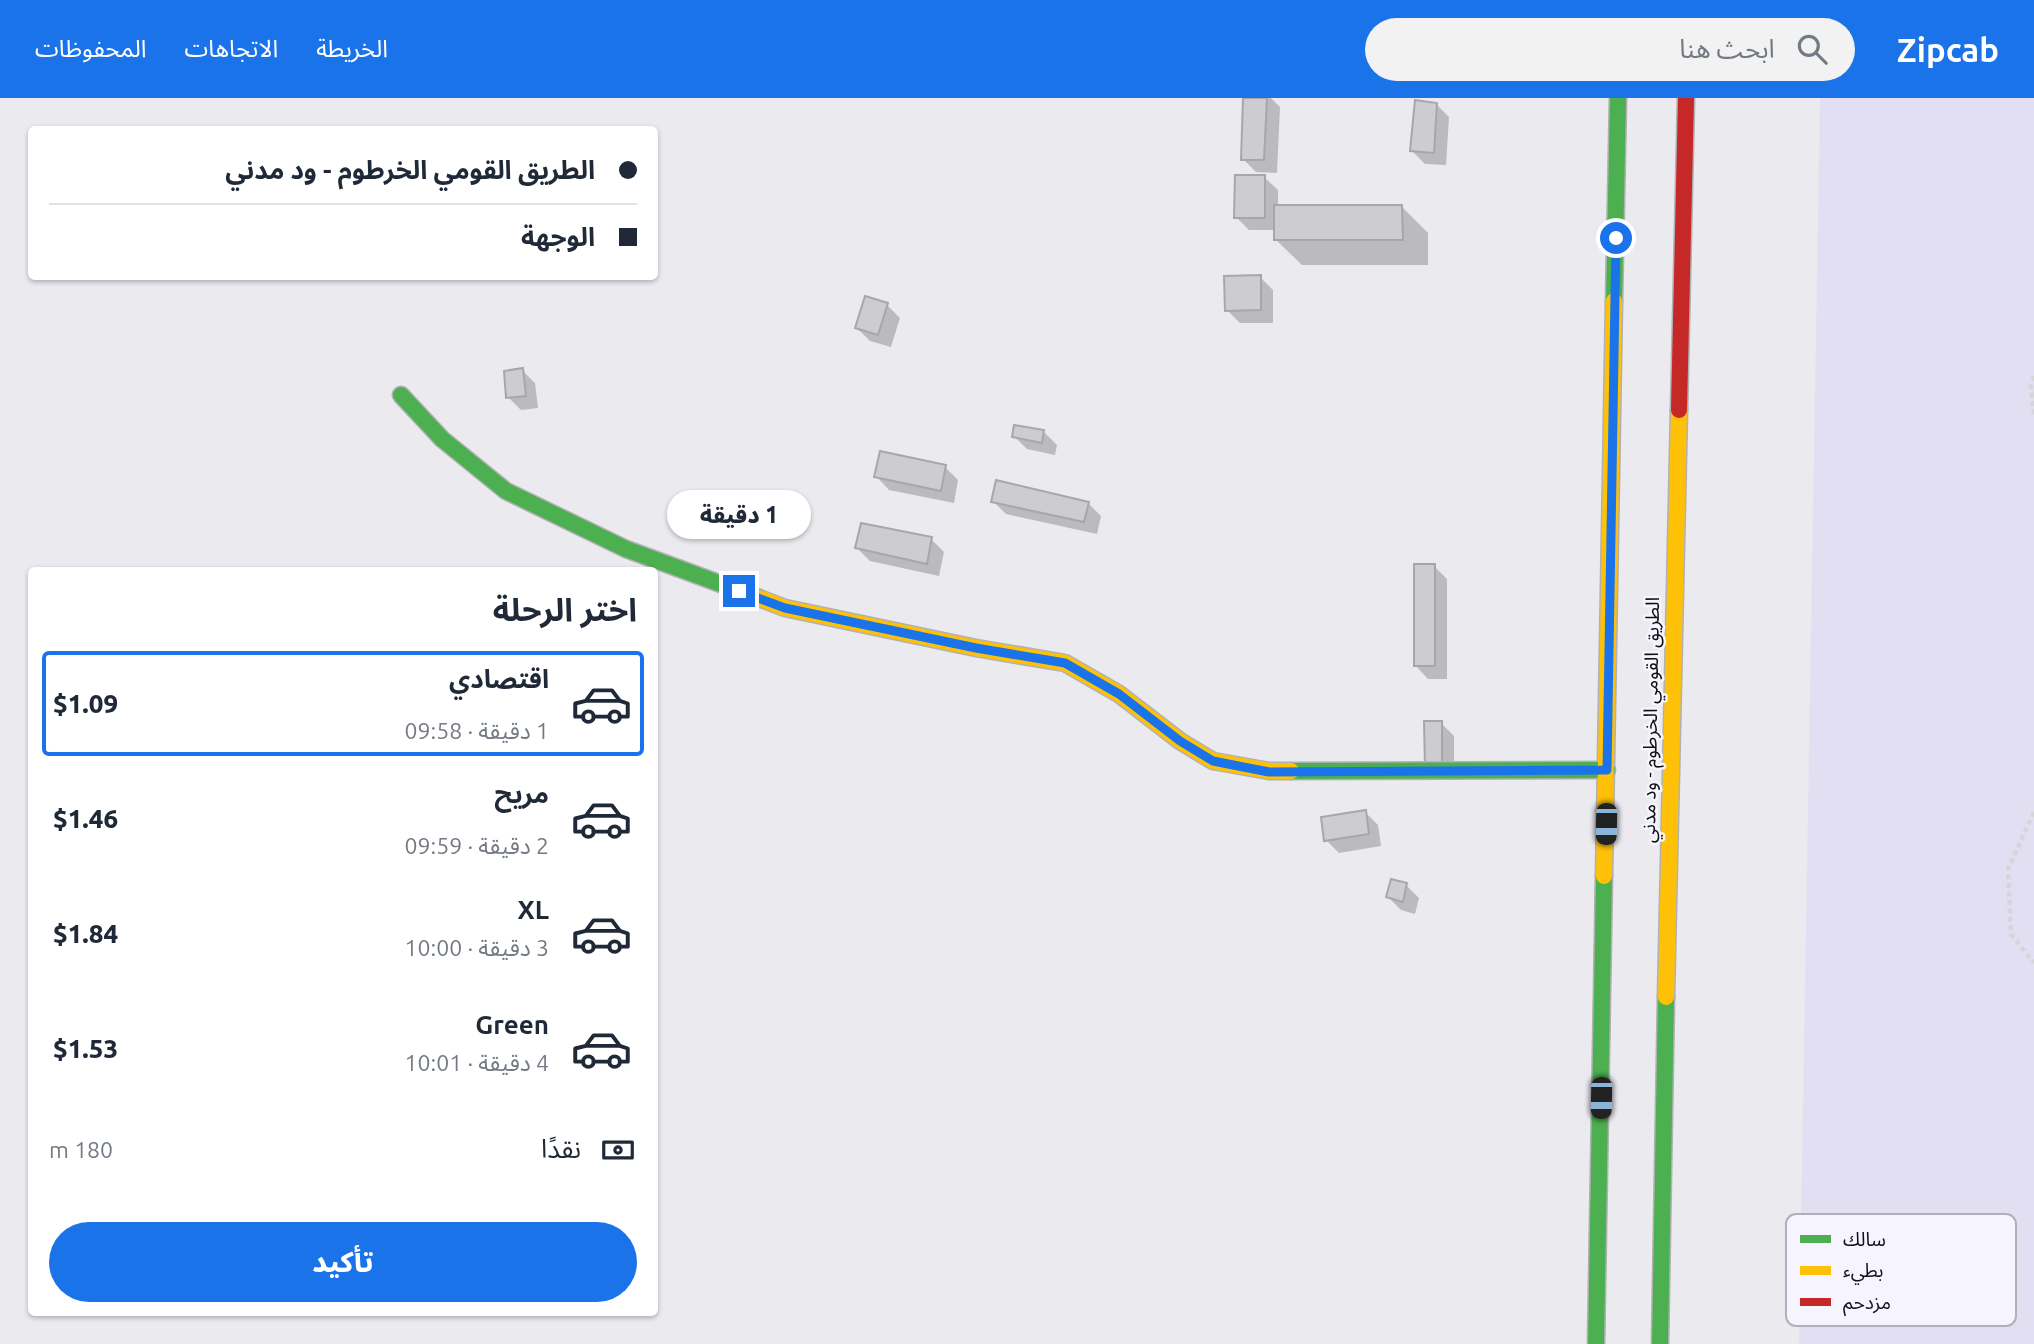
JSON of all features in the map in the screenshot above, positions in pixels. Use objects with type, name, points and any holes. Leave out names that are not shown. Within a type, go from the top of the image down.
[{"type":"main road","points":[[1595,1344],[1618,98]]},
{"type":"main road","name":"الطريق القومي الخرطوم - ود مدني","points":[[1660,1344],[1669,782],[1686,98]]},
{"type":"main road","points":[[401,396],[442,439],[506,491],[626,549],[785,608],[976,648],[1065,663],[1119,694],[1180,741],[1213,761],[1269,772],[1607,770]]},
{"type":"path","points":[[2034,376],[2031,385],[2034,415]]},
{"type":"path","points":[[2034,812],[2008,869],[2011,934],[2034,963]]},
{"type":"shaded area","points":[[1820,98],[2034,98],[2034,1344],[1799,1344],[1799,1326],[2016,1326],[2016,1214],[1801,1214]]},
{"type":"building","points":[[1243,98],[1267,98],[1264,160],[1241,160]]},
{"type":"building","points":[[1415,100],[1437,103],[1434,153],[1410,151]]},
{"type":"building","points":[[1235,175],[1265,175],[1265,218],[1234,218]]},
{"type":"building","points":[[1274,205],[1402,205],[1403,240],[1274,240]]},
{"type":"building","points":[[1261,275],[1261,310],[1225,311],[1224,276]]},
{"type":"building","points":[[865,296],[888,303],[878,335],[855,328]]},
{"type":"building","points":[[523,368],[526,396],[506,398],[504,371]]},
{"type":"building","points":[[1014,425],[1044,430],[1042,443],[1012,437]]},
{"type":"building","points":[[880,451],[946,465],[941,491],[874,477]]},
{"type":"building","points":[[996,480],[1089,502],[1084,522],[991,502]]},
{"type":"building","points":[[861,523],[932,537],[927,564],[855,548]]},
{"type":"building","points":[[1414,564],[1435,564],[1435,666],[1414,666]]},
{"type":"building","points":[[1424,721],[1442,721],[1442,767],[1425,767]]},
{"type":"building","points":[[1366,810],[1369,834],[1324,841],[1321,817]]},
{"type":"building","points":[[1391,879],[1407,883],[1403,902],[1386,897]]},
{"type":"traffic: fast","points":[[1614,301],[1618,98]]},
{"type":"traffic: fast","points":[[401,395],[442,439],[506,491],[626,549],[759,598]]},
{"type":"traffic: fast","points":[[1291,771],[1607,770]]},
{"type":"traffic: fast","points":[[1596,1344],[1604,876]]},
{"type":"traffic: fast","points":[[1660,1344],[1666,997]]},
{"type":"traffic: slow","points":[[1604,876],[1614,301]]},
{"type":"traffic: slow","points":[[1666,997],[1679,410]]},
{"type":"traffic: slow","points":[[759,598],[785,608],[976,648],[1065,663],[1119,694],[1180,741],[1213,761],[1269,771],[1291,771]]},
{"type":"traffic: jam","points":[[1679,410],[1686,98]]},
{"type":"route","points":[[739,591],[785,608],[976,648],[1065,663],[1119,694],[1180,741],[1213,761],[1269,772],[1607,770],[1616,238]]}]
